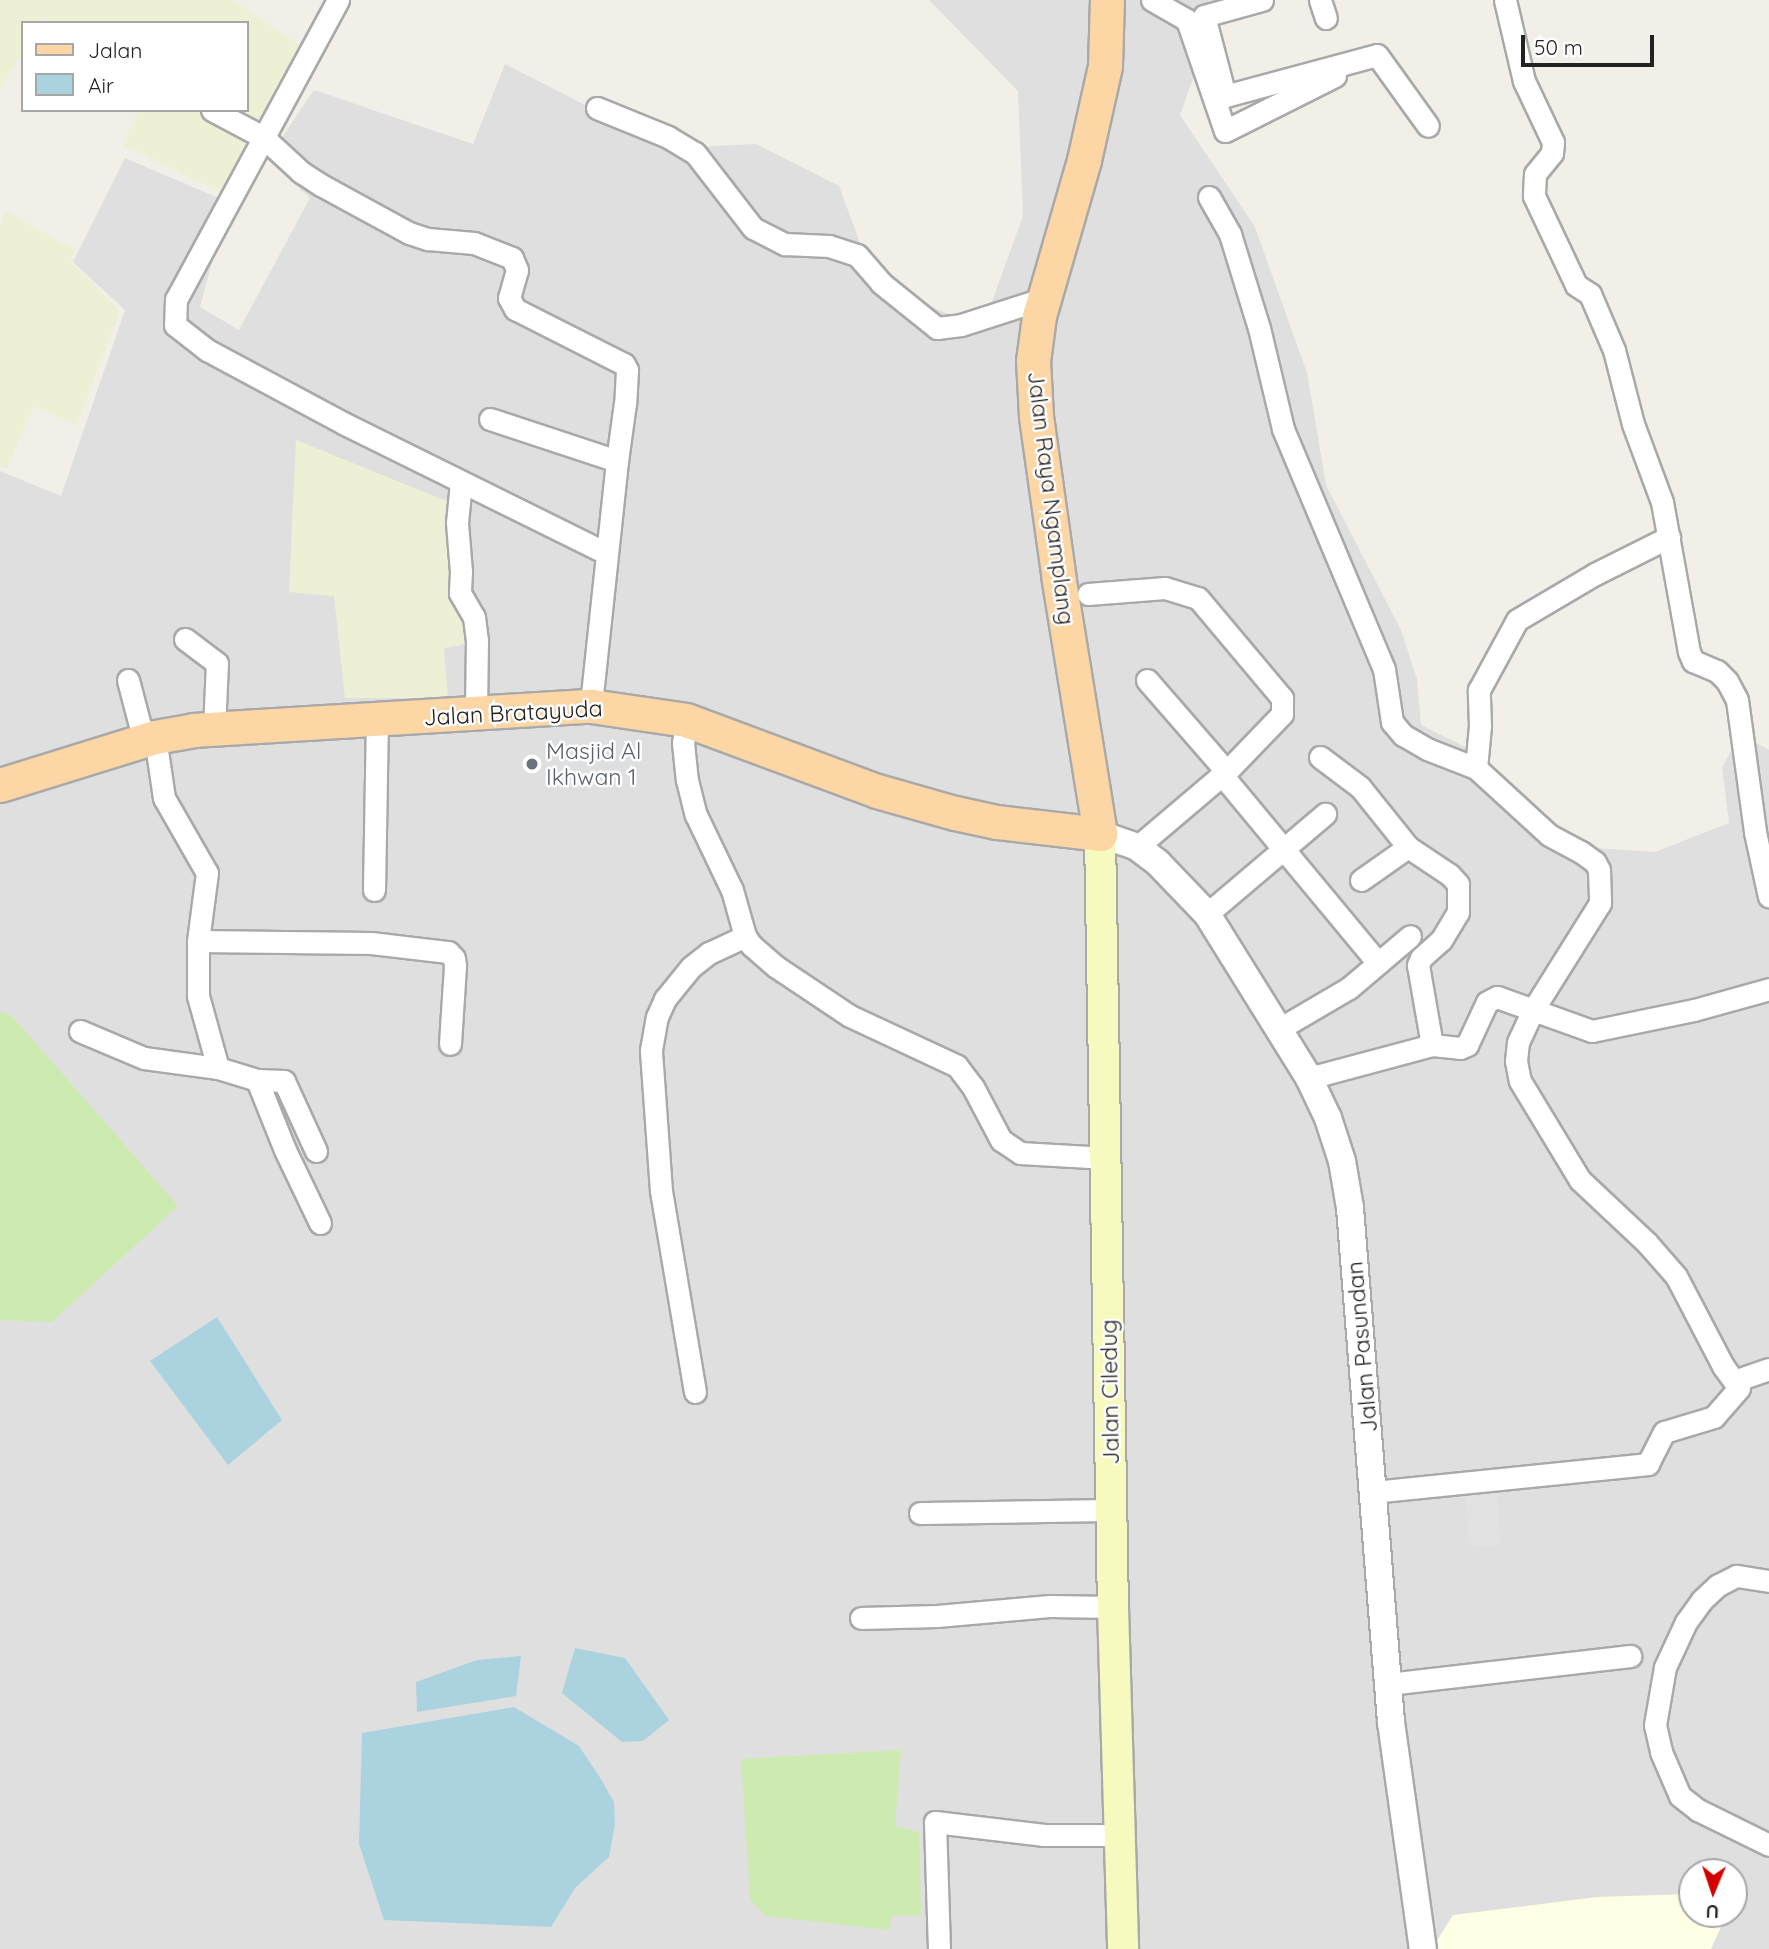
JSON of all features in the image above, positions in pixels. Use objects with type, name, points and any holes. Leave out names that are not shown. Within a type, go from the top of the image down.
[{"type":"main road","name":"Jalan Raya Ngamplang","points":[[1100,834],[1036,415],[1034,338],[1084,160],[1106,54],[1108,10]]},
{"type":"main road","name":"Jalan Bratayuda","points":[[0,785],[149,739],[214,728],[591,706],[686,720],[877,791],[916,802],[997,822],[1100,834]]},
{"type":"main road","name":"Jalan Ciledug","points":[[1100,834],[1113,1607],[1123,1949]]},
{"type":"street","points":[[338,0],[176,299],[173,321],[177,328],[207,350],[343,423],[606,553]]},
{"type":"street","points":[[1152,0],[1196,18],[1262,0]]},
{"type":"street","points":[[1505,0],[1524,81],[1553,142],[1552,153],[1535,174],[1534,196],[1574,281],[1590,294],[1614,350],[1633,424],[1662,502],[1693,662],[1717,670],[1727,681],[1737,700],[1755,832],[1769,897]]},
{"type":"street","points":[[1196,18],[1225,131],[1377,55]]},
{"type":"street","points":[[1218,97],[1377,55]]},
{"type":"street","points":[[1377,55],[1428,126]]},
{"type":"street","points":[[597,108],[668,137],[695,153],[743,215],[760,232],[785,244],[829,246],[857,255],[881,284],[937,328],[961,325],[1045,298]]},
{"type":"street","points":[[216,112],[263,137],[301,172],[321,186],[409,233],[428,239],[474,243],[512,258],[517,270],[509,298],[515,309],[624,364],[625,404],[606,553],[591,706]]},
{"type":"street","points":[[1209,197],[1230,234],[1259,328],[1283,429],[1384,669],[1392,722],[1403,735],[1427,749],[1476,768],[1549,835],[1581,852],[1595,862],[1599,870],[1600,903],[1524,1006],[1516,1061],[1520,1082],[1580,1180],[1647,1243],[1676,1276],[1726,1400]]},
{"type":"street","points":[[491,419],[617,461]]},
{"type":"street","points":[[461,481],[457,523],[460,593],[474,617],[478,640],[475,714]]},
{"type":"street","points":[[1476,768],[1480,726],[1479,690],[1517,620],[1595,574],[1668,537]]},
{"type":"street","points":[[1088,594],[1165,588],[1198,598],[1282,698],[1282,714],[1224,773],[1137,847]]},
{"type":"street","points":[[185,639],[217,663],[214,728]]},
{"type":"street","points":[[128,680],[149,739],[164,798],[207,873],[198,941],[198,996],[218,1068]]},
{"type":"street","points":[[1147,680],[1283,850],[1378,963]]},
{"type":"street","points":[[374,890],[377,720]]},
{"type":"street","points":[[686,720],[683,743],[687,780],[696,815],[732,890],[745,936],[775,966],[839,1010],[957,1066],[973,1087],[1000,1140],[1020,1153],[1107,1158]]},
{"type":"street","points":[[1320,757],[1360,787],[1408,847],[1450,874],[1458,884],[1458,912],[1441,940],[1421,958],[1418,965],[1432,1045]]},
{"type":"street","points":[[1207,914],[1325,814]]},
{"type":"street","name":"Jalan Pasundan","points":[[1100,834],[1137,847],[1160,864],[1207,914],[1309,1078],[1328,1118],[1342,1161],[1350,1208],[1388,1684],[1423,1949]]},
{"type":"street","points":[[1360,880],[1408,847]]},
{"type":"street","points":[[695,1392],[661,1191],[651,1050],[657,1017],[673,988],[691,967],[709,953],[745,936]]},
{"type":"street","points":[[1279,1029],[1349,988],[1410,936]]},
{"type":"street","points":[[198,941],[371,943],[447,952],[454,958],[455,966],[450,1044]]},
{"type":"street","points":[[1309,1078],[1432,1045],[1460,1048],[1467,1045],[1489,1000],[1503,997],[1592,1031],[1606,1030],[1769,989]]},
{"type":"street","points":[[80,1031],[144,1058],[218,1068],[257,1080],[284,1081],[316,1151]]},
{"type":"street","points":[[257,1080],[285,1150],[320,1223]]},
{"type":"street","points":[[1374,1492],[1648,1464],[1664,1432],[1726,1400],[1769,1369]]},
{"type":"street","points":[[920,1513],[1112,1510]]},
{"type":"street","points":[[1769,1581],[1735,1576],[1718,1585],[1702,1600],[1686,1622],[1669,1658],[1659,1689],[1655,1725],[1661,1752],[1680,1796],[1698,1810],[1769,1845]]},
{"type":"street","points":[[862,1618],[937,1616],[1050,1606],[1113,1607]]},
{"type":"street","points":[[1388,1684],[1630,1656]]},
{"type":"street","points":[[939,1949],[934,1829],[937,1821],[1044,1835],[1121,1835]]},
{"type":"shaded area","points":[[0,0],[233,0],[300,45],[262,127],[224,194],[123,145],[137,112],[248,112],[248,21],[52,21],[44,17],[41,21],[21,21],[21,55],[0,90]]},
{"type":"shaded area","points":[[929,0],[1221,0],[1180,115],[1255,227],[1307,373],[1326,485],[1401,630],[1417,679],[1421,725],[1473,751],[1563,846],[1655,852],[1729,823],[1722,767],[1741,734],[1769,750],[1769,1949],[0,1949],[0,471],[61,496],[125,310],[73,262],[125,158],[228,202],[200,307],[239,330],[310,198],[267,159],[314,90],[473,144],[505,64],[669,148],[756,144],[839,186],[875,284],[958,318],[990,307],[1023,216],[1018,91]]},
{"type":"shaded area","points":[[6,211],[75,250],[70,261],[120,311],[77,426],[34,406],[7,469],[0,466],[0,225]]},
{"type":"shaded area","points":[[296,440],[456,505],[475,635],[462,645],[444,648],[448,698],[345,698],[334,596],[289,592]]},
{"type":"shaded area","points":[[1497,1489],[1500,1545],[1469,1547],[1466,1491]]},
{"type":"shaded area","points":[[1678,1894],[1678,1928],[1721,1928],[1711,1949],[1435,1949],[1435,1944],[1453,1915],[1597,1897]]},
{"type":"green space","points":[[0,1011],[12,1016],[178,1206],[52,1322],[0,1320]]},
{"type":"green space","points":[[901,1750],[895,1826],[919,1832],[921,1916],[892,1915],[889,1930],[765,1916],[750,1899],[741,1759]]},
{"type":"water","points":[[217,1317],[282,1420],[228,1465],[150,1361]]},
{"type":"water","points":[[575,1648],[625,1658],[669,1720],[643,1741],[622,1742],[562,1693]]},
{"type":"water","points":[[521,1656],[516,1696],[417,1712],[416,1682],[477,1660]]},
{"type":"water","points":[[514,1707],[579,1746],[601,1779],[614,1802],[615,1824],[609,1857],[575,1888],[551,1927],[384,1920],[359,1844],[362,1733]]},
{"type":"place","name":"Masjid Al Ikhwan 1","points":[[532,764]]}]
